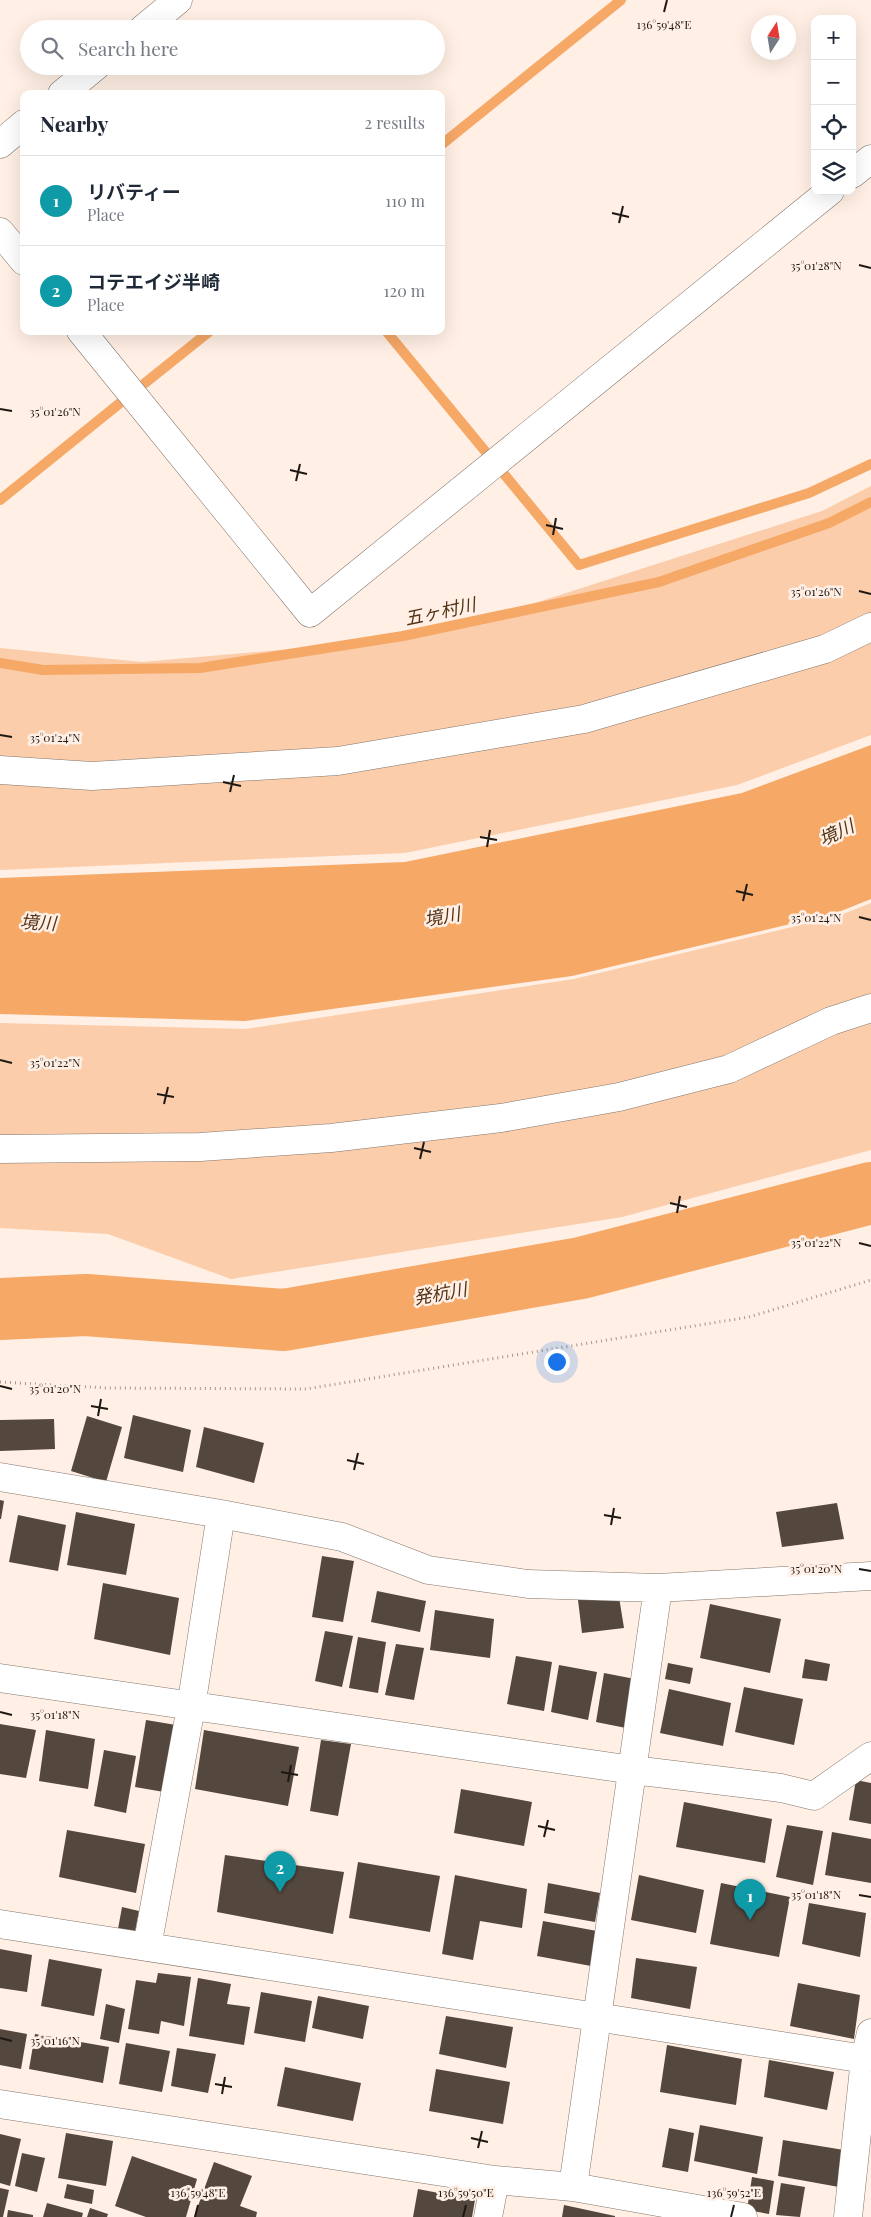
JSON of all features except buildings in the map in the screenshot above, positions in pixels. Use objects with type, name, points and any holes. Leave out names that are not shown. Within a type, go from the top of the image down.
[{"type":"street","points":[[154,20],[178,0]]},
{"type":"street","points":[[67,90],[85,75]]},
{"type":"street","points":[[0,144],[20,127]]},
{"type":"street","points":[[856,171],[871,158]]},
{"type":"street","points":[[84,335],[310,613],[825,195]]},
{"type":"street","points":[[0,232],[20,256]]},
{"type":"street","points":[[0,770],[92,776],[338,762],[584,719],[825,648],[871,627]]},
{"type":"street","points":[[0,1149],[200,1147],[331,1138],[501,1118],[619,1097],[729,1069],[831,1021],[871,1008]]},
{"type":"street","points":[[0,1477],[342,1536],[428,1570],[528,1584],[658,1588],[871,1576]]},
{"type":"street","points":[[147,1947],[192,1708],[222,1514]]},
{"type":"street","points":[[573,2187],[658,1588]]},
{"type":"street","points":[[0,1678],[192,1708],[633,1770],[781,1788],[814,1796],[871,1756]]},
{"type":"street","points":[[0,1924],[865,2060]]},
{"type":"street","points":[[848,2217],[865,2060],[871,2033]]},
{"type":"street","points":[[0,2104],[495,2180],[573,2187],[744,2217]]},
{"type":"street","points":[[488,2217],[495,2180]]},
{"type":"path","points":[[0,1382],[108,1388],[306,1389],[749,1317],[871,1280]]},
{"type":"shaded area","points":[[871,486],[871,735],[737,785],[405,853],[0,870],[0,648],[142,662],[349,644],[532,604],[822,511]]},
{"type":"shaded area","points":[[871,903],[871,1150],[622,1217],[231,1279],[108,1234],[0,1228],[0,1023],[246,1029],[574,979],[838,916]]},
{"type":"water","name":"境川","points":[[871,745],[871,899],[836,913],[572,976],[245,1021],[0,1014],[0,878],[405,862],[742,793]]},
{"type":"waterway","points":[[445,142],[621,0]]},
{"type":"waterway","points":[[145,383],[205,335]]},
{"type":"waterway","points":[[389,335],[485,451]]},
{"type":"waterway","points":[[0,500],[120,403]]},
{"type":"waterway","points":[[504,474],[579,565],[809,493],[871,464]]},
{"type":"waterway","name":"五ヶ村川","points":[[0,663],[43,670],[200,668],[403,636],[659,582],[829,523],[871,502]]},
{"type":"waterway","name":"発杭川","points":[[0,1309],[86,1305],[284,1320],[581,1268],[871,1193]]},
{"type":"place","name":"コテエイジ半崎","points":[[280,1892]]},
{"type":"place","name":"リバティー","points":[[750,1920]]}]
